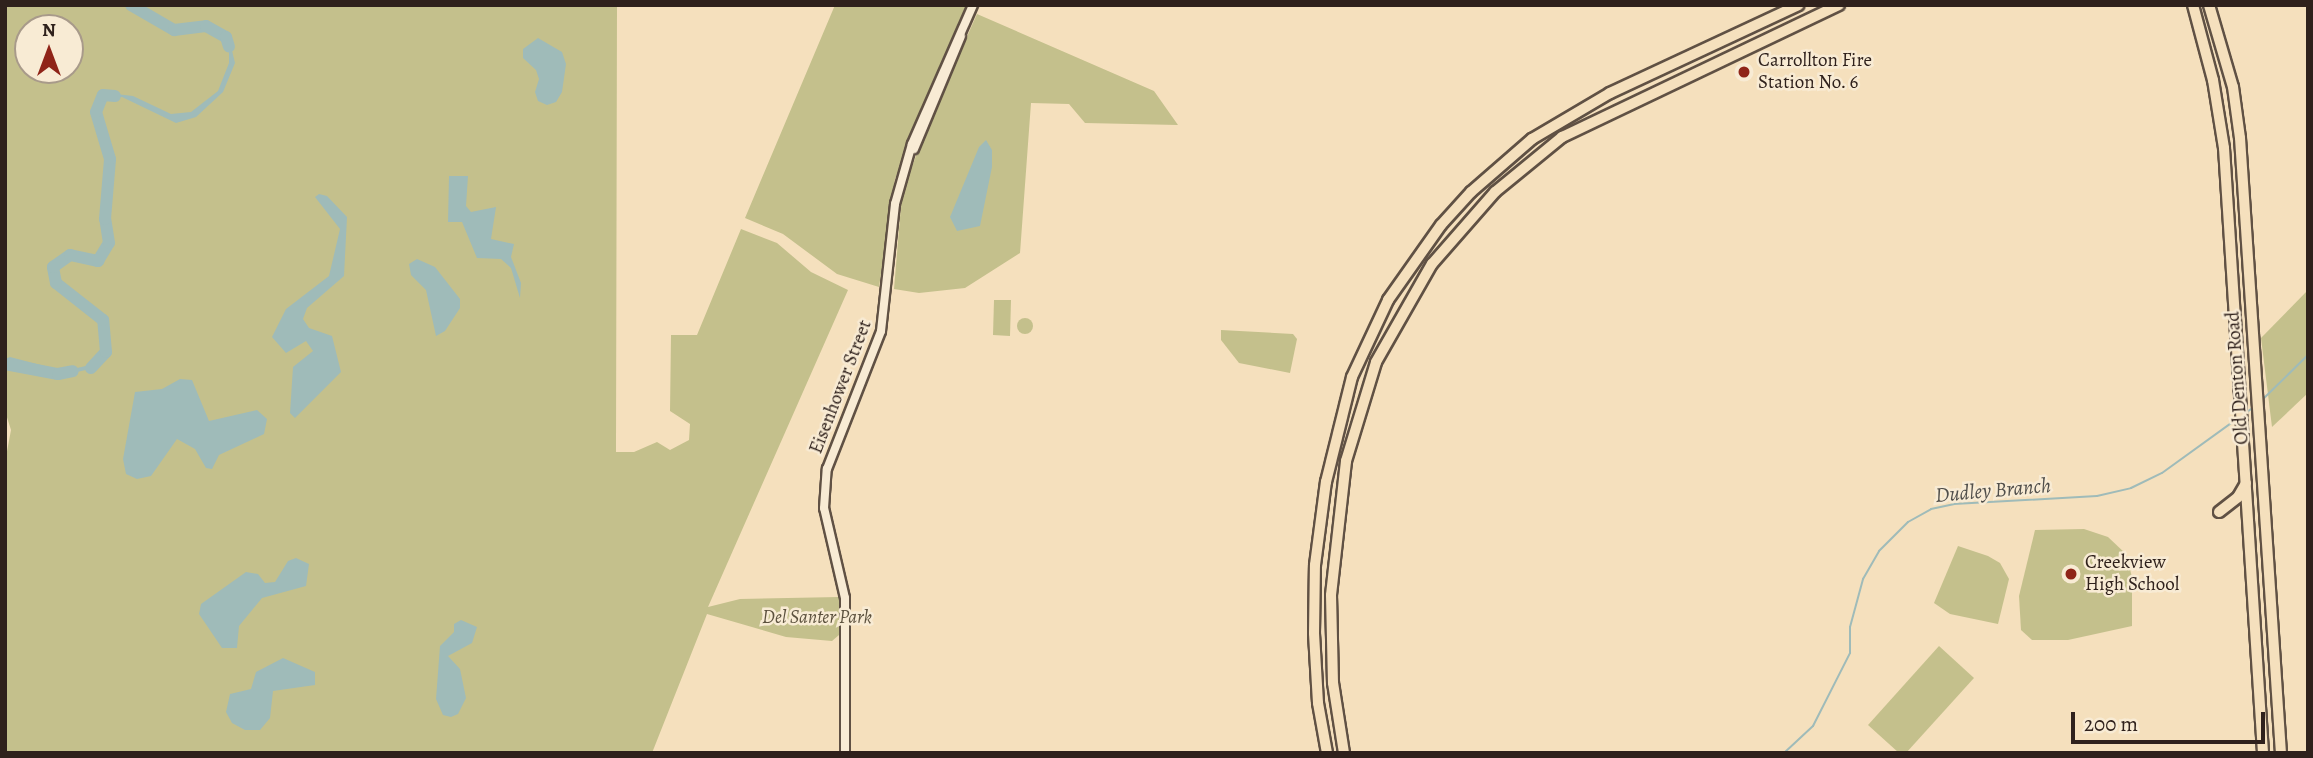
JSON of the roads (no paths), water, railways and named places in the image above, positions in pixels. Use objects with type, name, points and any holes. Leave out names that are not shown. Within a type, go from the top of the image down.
[{"type":"main road","points":[[1327,753],[1315,671],[1314,606],[1326,482],[1352,377],[1388,300],[1441,225],[1513,154],[1561,119],[1799,5]]},
{"type":"main road","points":[[1344,753],[1331,650],[1339,510],[1358,414],[1398,319],[1453,236],[1530,162],[1588,122],[1839,5]]},
{"type":"main road","name":"Old Denton Road","points":[[2193,5],[2221,123],[2263,753]]},
{"type":"main road","points":[[2197,18],[2211,9]]},
{"type":"main road","name":"Old Denton Road","points":[[2211,9],[2237,109],[2281,753]]},
{"type":"main road","points":[[1697,52],[1704,67]]},
{"type":"main road","points":[[2233,284],[2249,283]]},
{"type":"main road","points":[[2219,512],[2238,497],[2246,483]]},
{"type":"street","name":"Eisenhower Street","points":[[845,753],[845,598],[824,508],[825,482],[835,443],[881,331],[895,204],[909,158],[960,48],[962,30],[973,5]]},
{"type":"water","points":[[217,26],[228,34],[235,63],[223,92],[196,117],[176,123],[122,97],[99,97],[99,92],[133,96],[171,114],[191,112],[218,91],[229,63],[229,48]]},
{"type":"water","points":[[538,38],[562,52],[566,64],[562,92],[556,102],[547,105],[538,101],[535,92],[539,79],[536,70],[523,58],[523,49]]},
{"type":"water","points":[[986,140],[992,150],[992,167],[980,226],[957,231],[950,217],[979,147]]},
{"type":"water","points":[[449,176],[468,176],[466,206],[471,212],[496,207],[491,239],[514,244],[511,257],[521,283],[520,298],[511,268],[501,259],[477,258],[462,222],[448,222]]},
{"type":"water","points":[[319,194],[327,196],[347,217],[344,276],[307,308],[303,319],[309,328],[332,336],[341,372],[295,418],[290,413],[293,367],[313,351],[306,341],[286,353],[272,337],[286,309],[329,276],[340,229],[315,197]]},
{"type":"water","points":[[417,259],[435,267],[460,299],[460,308],[445,331],[436,336],[426,290],[411,275],[409,264]]},
{"type":"water","points":[[108,326],[108,344],[95,368],[63,375],[36,367],[5,370],[5,359],[10,357],[64,371],[90,365],[100,356]]},
{"type":"water","points":[[180,379],[192,380],[209,421],[257,410],[267,419],[264,434],[219,455],[212,469],[206,468],[195,449],[177,439],[151,476],[137,479],[126,474],[123,459],[135,392],[162,389]]},
{"type":"water","points":[[296,558],[309,564],[306,586],[262,598],[239,626],[237,648],[222,648],[199,614],[201,604],[246,572],[258,574],[265,583],[275,582],[288,561]]},
{"type":"water","points":[[461,620],[477,627],[472,643],[448,656],[460,669],[466,698],[458,714],[451,717],[443,715],[436,699],[440,646],[454,632],[454,624]]},
{"type":"water","points":[[283,658],[315,672],[315,685],[273,691],[270,718],[260,730],[245,730],[232,723],[226,712],[230,694],[251,689],[256,672]]},
{"type":"waterway","points":[[131,5],[174,30],[206,26],[226,37],[229,47]]},
{"type":"waterway","points":[[91,368],[106,352],[103,320],[56,283],[53,267],[70,255],[98,261],[109,243],[105,219],[110,159],[96,112],[103,95],[115,96]]},
{"type":"waterway","name":"Dudley Branch","points":[[2261,401],[2308,355]]},
{"type":"waterway","points":[[5,364],[58,374],[73,371]]},
{"type":"waterway","name":"Dudley Branch","points":[[2244,414],[2254,407]]},
{"type":"waterway","name":"Dudley Branch","points":[[1784,753],[1813,726],[1850,653],[1850,627],[1863,579],[1879,551],[1908,522],[1931,509],[1954,504],[2097,496],[2131,488],[2162,473],[2237,419]]},
{"type":"place","name":"Carrollton Fire Station No. 6","points":[[1744,72]]},
{"type":"place","name":"Creekview High School","points":[[2071,574]]},
{"type":"park label","name":"Del Santer Park","points":[[817,618]]}]
